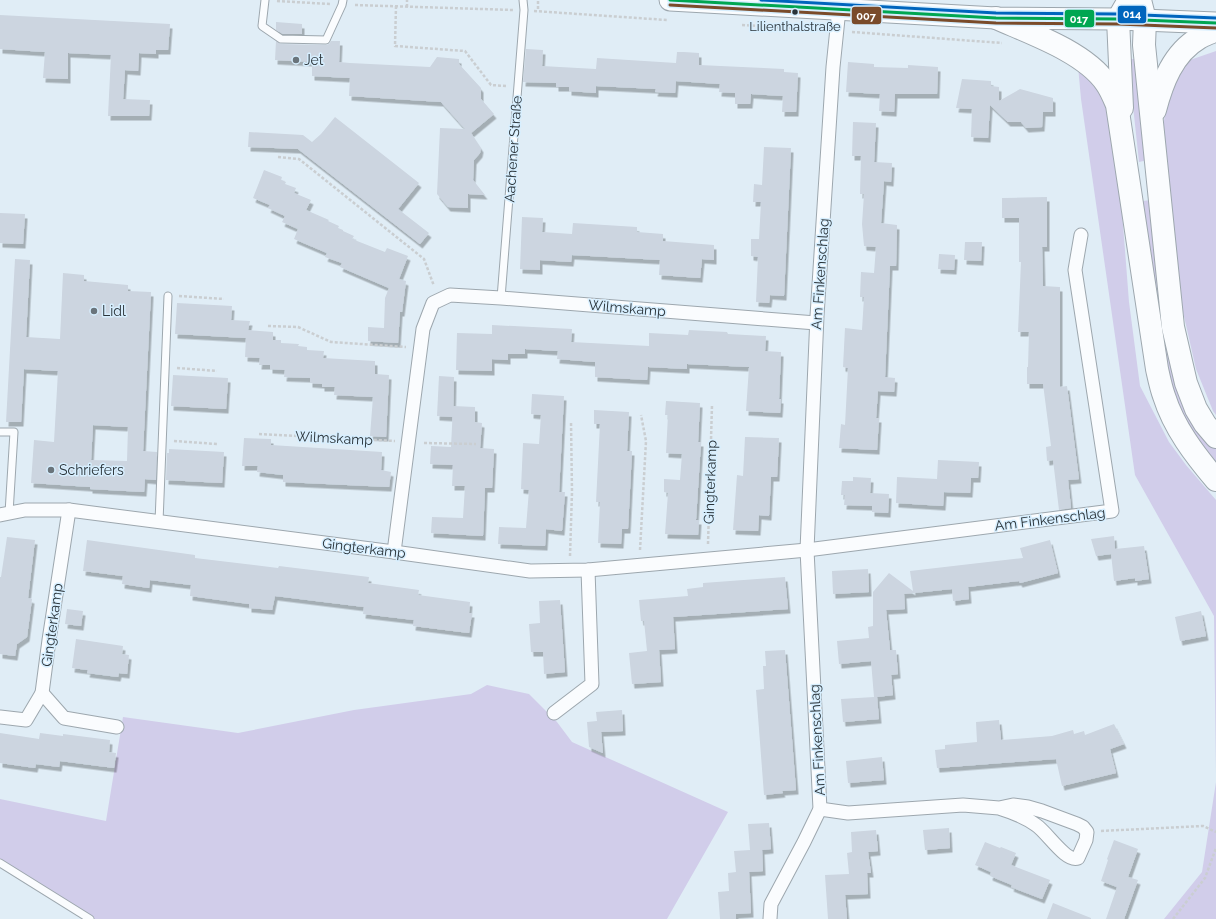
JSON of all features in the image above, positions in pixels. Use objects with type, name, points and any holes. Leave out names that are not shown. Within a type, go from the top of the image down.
[{"type":"highway","points":[[1124,153],[1118,19],[1129,0]]},
{"type":"highway","points":[[1142,10],[1144,45],[1173,327],[1186,383],[1196,409],[1205,424],[1216,437]]},
{"type":"highway","points":[[996,18],[1049,42],[1087,63],[1106,83],[1117,105],[1157,369],[1164,397],[1177,426],[1195,454],[1216,480]]},
{"type":"highway","points":[[1152,121],[1159,93],[1166,75],[1175,60],[1198,38],[1216,30]]},
{"type":"main road","points":[[671,10],[841,4],[996,18],[1118,19],[1142,10],[1216,23]]},
{"type":"street","name":"Am Finkenschlag","points":[[770,919],[772,904],[820,809],[807,550],[816,323],[833,67],[836,31],[841,4]]},
{"type":"street","name":"Am Finkenschlag","points":[[807,550],[1112,511],[1075,270],[1081,235]]},
{"type":"street","name":"Wilmskamp","points":[[439,300],[450,295],[501,298],[816,323]]},
{"type":"street","points":[[394,552],[423,329],[433,303],[439,300]]},
{"type":"street","name":"Gingterkamp","points":[[4,514],[25,510],[69,510],[530,571],[588,570],[807,550]]},
{"type":"street","name":"Gingterkamp","points":[[0,717],[26,720],[42,693],[69,510]]},
{"type":"street","points":[[554,712],[592,684],[588,570]]},
{"type":"street","points":[[42,693],[64,718],[117,727]]},
{"type":"street","name":"Am Finkenschlag","points":[[820,809],[848,813],[963,805],[999,808],[1014,806],[1035,809],[1083,827],[1087,832],[1086,840],[1078,858],[1070,858],[1038,826],[1022,816],[999,808]]},
{"type":"lane","points":[[265,0],[262,26],[281,38],[326,40],[342,2]]},
{"type":"lane","name":"Aachener Straße","points":[[501,298],[524,10],[523,0]]},
{"type":"lane","points":[[159,522],[168,296]]},
{"type":"lane","name":"Gingterkamp","points":[[0,432],[14,432],[4,514]]},
{"type":"lane","points":[[0,863],[90,919]]},
{"type":"path","points":[[265,0],[342,2],[407,7],[537,11],[671,10]]},
{"type":"path","points":[[407,7],[408,0]]},
{"type":"path","points":[[537,11],[538,0]]},
{"type":"path","points":[[396,6],[395,46],[464,51],[491,85],[518,86]]},
{"type":"path","points":[[734,24],[1008,43]]},
{"type":"path","points":[[278,157],[299,159],[424,259],[439,300]]},
{"type":"path","points":[[168,296],[224,299]]},
{"type":"path","points":[[268,326],[298,327],[331,342],[421,348]]},
{"type":"path","points":[[165,368],[217,371]]},
{"type":"path","name":"Gingterkamp","points":[[708,559],[712,405]]},
{"type":"path","points":[[639,565],[646,441],[641,415]]},
{"type":"path","points":[[569,570],[572,492],[571,421]]},
{"type":"path","name":"Wilmskamp","points":[[259,434],[476,444]]},
{"type":"path","points":[[162,441],[218,444]]},
{"type":"path","points":[[1087,832],[1203,826],[1216,832]]},
{"type":"path","points":[[1173,919],[1205,878],[1216,848]]},
{"type":"shaded area","points":[[1216,51],[1216,415],[1196,369],[1183,312],[1162,137],[1165,113],[1173,75],[1190,60]]},
{"type":"shaded area","points":[[1128,59],[1136,59],[1148,160],[1139,162]]},
{"type":"shaded area","points":[[1078,66],[1107,102],[1121,199],[1129,302],[1140,386],[1169,442],[1186,465],[1216,500],[1216,774],[1214,616],[1135,475],[1081,99]]},
{"type":"shaded area","points":[[1151,200],[1169,342],[1216,446],[1216,465],[1182,417],[1171,392],[1143,201]]},
{"type":"shaded area","points":[[487,685],[529,694],[557,722],[572,742],[728,812],[667,919],[90,919],[0,863],[0,799],[106,821],[123,717],[238,733],[354,710],[471,694]]},
{"type":"shaded area","points":[[1216,782],[1216,919],[1164,919],[1202,872]]},
{"type":"building","points":[[0,15],[170,24],[168,50],[156,50],[156,54],[139,53],[138,71],[125,70],[123,99],[150,100],[149,116],[108,116],[111,55],[68,53],[68,79],[43,78],[45,52],[0,49]]},
{"type":"building","points":[[276,22],[302,24],[302,34],[283,34],[276,30]]},
{"type":"building","points":[[276,41],[281,44],[326,45],[331,41],[340,41],[339,62],[430,67],[437,57],[459,59],[459,64],[481,88],[481,99],[494,114],[471,133],[481,148],[480,153],[474,160],[473,180],[485,195],[468,194],[468,208],[448,207],[437,194],[440,128],[465,129],[441,102],[349,96],[350,78],[312,76],[312,62],[275,60]]},
{"type":"building","points":[[526,49],[543,50],[542,66],[596,69],[597,58],[676,63],[677,52],[684,52],[699,53],[699,65],[784,69],[784,72],[798,73],[796,112],[782,112],[783,96],[751,94],[750,104],[735,104],[735,93],[719,92],[720,84],[676,81],[675,93],[655,92],[656,89],[596,86],[596,93],[569,91],[569,87],[556,87],[556,83],[523,82]]},
{"type":"building","points":[[848,62],[874,64],[874,67],[908,68],[908,65],[938,67],[937,94],[895,94],[894,112],[879,111],[880,94],[846,92]]},
{"type":"building","points":[[962,79],[991,81],[991,86],[999,87],[999,101],[1020,89],[1053,98],[1053,112],[1043,112],[1042,127],[1026,128],[1021,122],[1008,122],[990,105],[988,138],[971,137],[972,109],[956,108]]},
{"type":"building","points":[[335,117],[419,183],[398,209],[429,233],[420,244],[298,149],[248,147],[249,132],[303,135],[312,142],[321,134]]},
{"type":"building","points":[[853,122],[876,123],[874,162],[892,163],[891,182],[884,181],[881,223],[897,225],[896,266],[890,266],[885,377],[895,378],[894,392],[878,391],[876,418],[879,418],[877,450],[839,448],[841,424],[845,425],[848,368],[843,367],[845,328],[862,330],[864,297],[860,297],[861,272],[874,273],[876,247],[864,246],[862,224],[864,194],[860,194],[861,156],[852,156]]},
{"type":"building","points":[[764,147],[791,148],[784,296],[770,295],[769,303],[756,302],[758,257],[751,256],[751,239],[759,239],[761,202],[753,202],[754,184],[762,185]]},
{"type":"building","points":[[264,170],[282,177],[281,180],[286,182],[285,184],[296,188],[294,193],[311,200],[306,210],[339,226],[338,228],[354,236],[352,239],[385,252],[387,248],[408,256],[399,279],[406,281],[402,312],[400,312],[398,343],[368,341],[368,327],[384,328],[385,298],[389,288],[340,267],[342,263],[325,257],[327,253],[294,239],[298,229],[282,222],[285,216],[268,208],[270,205],[253,198]]},
{"type":"building","points":[[1047,197],[1047,247],[1042,247],[1043,286],[1060,287],[1060,387],[1067,386],[1079,479],[1068,480],[1071,508],[1059,510],[1053,460],[1047,461],[1046,447],[1051,446],[1043,384],[1027,384],[1029,332],[1018,332],[1021,262],[1019,262],[1019,218],[1002,218],[1002,198]]},
{"type":"building","points":[[0,213],[25,214],[23,244],[0,243]]},
{"type":"building","points":[[522,217],[543,218],[542,232],[572,234],[573,223],[637,227],[637,232],[663,234],[663,241],[714,245],[714,260],[702,259],[700,278],[659,275],[660,260],[572,255],[571,262],[540,260],[540,270],[520,269]]},
{"type":"building","points":[[965,242],[982,242],[981,261],[964,260]]},
{"type":"building","points":[[939,254],[955,255],[954,270],[938,269]]},
{"type":"building","points":[[15,259],[30,260],[26,337],[60,339],[63,273],[84,275],[84,281],[128,285],[128,291],[151,292],[143,451],[157,452],[156,480],[145,479],[144,492],[90,489],[90,487],[31,483],[34,440],[54,442],[58,371],[24,369],[21,422],[6,422]],"holes":[[[93,425],[128,427],[127,461],[91,460]]]},
{"type":"building","points":[[177,303],[232,306],[231,320],[250,321],[248,330],[273,332],[273,340],[281,340],[281,343],[299,344],[298,346],[307,347],[307,350],[324,351],[323,358],[375,361],[375,374],[389,375],[386,437],[370,436],[373,397],[334,395],[335,387],[322,387],[322,384],[310,383],[310,378],[284,377],[285,370],[270,369],[270,365],[259,365],[260,358],[245,357],[246,338],[175,334]]},
{"type":"building","points":[[492,325],[572,329],[571,342],[649,346],[649,333],[688,335],[689,330],[766,336],[765,351],[781,352],[779,399],[781,399],[780,413],[746,411],[749,367],[687,364],[687,369],[648,367],[647,380],[595,377],[595,362],[557,359],[558,351],[525,349],[525,354],[508,354],[508,360],[492,359],[492,371],[456,370],[457,333],[492,334]]},
{"type":"building","points":[[173,375],[228,378],[226,409],[171,406]]},
{"type":"building","points":[[439,376],[454,377],[453,417],[437,416]]},
{"type":"building","points":[[532,394],[564,396],[559,492],[565,492],[562,531],[546,529],[545,546],[498,544],[499,527],[526,528],[529,490],[521,489],[523,443],[539,444],[541,415],[531,414]]},
{"type":"building","points":[[666,401],[700,403],[698,442],[701,442],[696,520],[699,520],[698,535],[665,534],[668,493],[664,492],[664,479],[680,480],[682,454],[666,453],[668,415],[665,415]]},
{"type":"building","points":[[453,406],[475,407],[475,422],[482,423],[480,448],[494,449],[492,488],[485,488],[483,536],[431,533],[432,517],[463,518],[465,486],[452,486],[453,465],[430,464],[431,446],[451,447]]},
{"type":"building","points":[[594,410],[629,412],[627,451],[632,451],[628,529],[622,529],[621,544],[598,543],[600,502],[596,502],[600,424],[594,424]]},
{"type":"building","points":[[745,437],[779,438],[777,477],[771,477],[769,516],[759,515],[758,531],[733,530],[737,475],[743,476]]},
{"type":"building","points":[[244,438],[271,439],[271,445],[382,452],[381,470],[391,472],[389,487],[283,482],[283,475],[257,472],[258,466],[242,466]]},
{"type":"building","points":[[169,449],[224,452],[222,483],[166,480],[167,453],[169,453]]},
{"type":"building","points":[[938,460],[979,462],[978,478],[971,478],[970,493],[944,492],[943,506],[896,503],[897,477],[937,479]]},
{"type":"building","points":[[853,477],[871,478],[870,493],[889,494],[888,513],[872,512],[872,506],[844,505],[845,495],[841,495],[842,481],[853,481]]},
{"type":"building","points":[[1114,536],[1115,549],[1144,546],[1149,579],[1135,581],[1135,578],[1114,581],[1111,554],[1096,556],[1091,539]]},
{"type":"building","points":[[7,537],[35,540],[28,598],[32,599],[27,637],[17,644],[15,656],[0,654],[0,577]]},
{"type":"building","points":[[87,540],[195,555],[195,558],[369,577],[368,583],[419,590],[418,595],[470,602],[469,613],[472,613],[469,633],[413,626],[414,620],[363,614],[364,607],[275,596],[272,610],[249,608],[249,604],[190,596],[191,585],[150,580],[149,588],[122,584],[123,576],[83,571]]},
{"type":"building","points":[[1050,540],[1058,573],[1020,583],[1019,581],[968,587],[969,599],[953,601],[952,589],[904,594],[905,609],[886,610],[890,650],[896,650],[898,674],[891,675],[893,695],[877,697],[879,719],[843,722],[841,699],[874,697],[871,661],[839,664],[837,641],[869,638],[868,627],[873,626],[873,592],[889,573],[913,591],[910,571],[1023,558],[1020,548]]},
{"type":"building","points":[[868,569],[869,592],[833,594],[832,571]]},
{"type":"building","points":[[785,577],[788,609],[673,617],[675,649],[659,650],[661,682],[632,684],[629,653],[647,651],[644,621],[641,621],[639,600],[688,596],[687,589],[703,587],[703,583]]},
{"type":"building","points":[[560,600],[565,672],[544,674],[543,652],[531,652],[529,624],[540,623],[539,601]]},
{"type":"building","points":[[67,609],[83,611],[81,626],[65,624]]},
{"type":"building","points":[[1201,611],[1206,636],[1180,641],[1175,617]]},
{"type":"building","points":[[76,639],[123,646],[122,654],[129,655],[127,674],[119,673],[118,677],[87,673],[88,670],[72,668]]},
{"type":"building","points":[[785,650],[796,790],[764,795],[756,690],[764,689],[763,666],[766,666],[765,651]]},
{"type":"building","points":[[622,710],[623,731],[601,732],[603,753],[589,747],[587,722],[597,721],[596,712]]},
{"type":"building","points":[[999,720],[1001,740],[1052,736],[1073,730],[1074,734],[1084,731],[1085,735],[1114,724],[1124,744],[1110,749],[1116,773],[1062,786],[1056,759],[937,768],[935,750],[945,749],[945,745],[977,742],[976,722]]},
{"type":"building","points":[[0,733],[39,739],[40,733],[63,736],[63,734],[110,740],[109,752],[116,753],[114,768],[60,761],[59,767],[36,764],[35,768],[0,763]]},
{"type":"building","points":[[882,757],[884,780],[848,783],[846,761]]},
{"type":"building","points":[[769,823],[771,849],[762,850],[763,871],[749,872],[751,913],[736,914],[736,919],[720,919],[718,892],[729,891],[728,873],[736,872],[734,851],[750,850],[748,824]]},
{"type":"building","points":[[949,828],[950,848],[925,850],[923,830]]},
{"type":"building","points":[[876,830],[878,851],[868,852],[871,873],[867,873],[868,894],[845,895],[847,919],[828,919],[825,875],[849,874],[847,853],[852,852],[851,832]]},
{"type":"building","points":[[1114,840],[1138,849],[1128,877],[1138,880],[1124,919],[1106,919],[1117,887],[1101,881]]},
{"type":"building","points":[[985,842],[1016,853],[1011,865],[1050,880],[1042,899],[1011,887],[1012,885],[990,876],[991,872],[975,865]]},
{"type":"building","points":[[1053,903],[1091,918],[1091,919],[1047,919]]},
{"type":"transit line","name":"017","points":[[670,0],[996,18],[1118,19],[1216,23]]},
{"type":"transit line","name":"014","points":[[761,0],[996,13],[1118,14],[1216,18]]},
{"type":"transit line","name":"007","points":[[670,5],[996,23],[1118,24],[1216,28]]},
{"type":"place","name":"Lilienthalstraße","points":[[795,12]]},
{"type":"place","name":"Jet","points":[[296,60]]},
{"type":"place","name":"Lidl","points":[[94,311]]},
{"type":"place","name":"Schriefers","points":[[51,470]]}]
